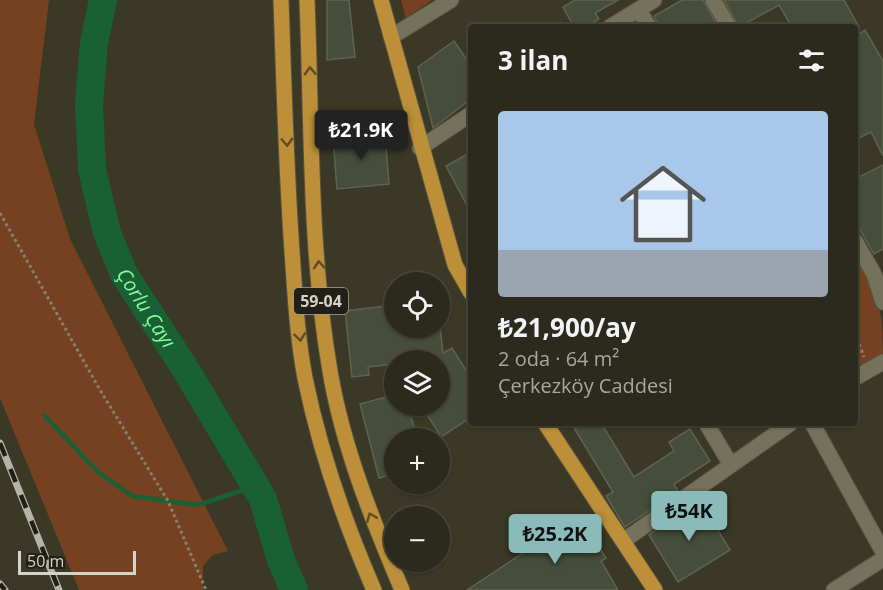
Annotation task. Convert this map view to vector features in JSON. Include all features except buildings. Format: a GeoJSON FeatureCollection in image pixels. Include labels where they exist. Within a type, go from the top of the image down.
{"type":"FeatureCollection","features":[{"type":"Feature","properties":{"kind":"main road","name":"59-04"},"geometry":{"type":"LineString","coordinates":[[281,0],[289,206],[296,310],[305,376],[320,442],[341,513],[374,590]]}},
{"type":"Feature","properties":{"kind":"main road","name":"59-04"},"geometry":{"type":"LineString","coordinates":[[307,0],[315,205],[322,308],[330,372],[366,504],[402,590]]}},
{"type":"Feature","properties":{"kind":"main road"},"geometry":{"type":"LineString","coordinates":[[381,0],[420,148],[455,265],[468,288]]}},
{"type":"Feature","properties":{"kind":"main road"},"geometry":{"type":"LineString","coordinates":[[547,426],[655,590]]}},
{"type":"Feature","properties":{"kind":"street"},"geometry":{"type":"LineString","coordinates":[[391,37],[451,0]]}},
{"type":"Feature","properties":{"kind":"street"},"geometry":{"type":"LineString","coordinates":[[615,24],[654,0]]}},
{"type":"Feature","properties":{"kind":"street"},"geometry":{"type":"LineString","coordinates":[[713,0],[727,24]]}},
{"type":"Feature","properties":{"kind":"street"},"geometry":{"type":"LineString","coordinates":[[639,10],[647,24]]}},
{"type":"Feature","properties":{"kind":"street"},"geometry":{"type":"LineString","coordinates":[[420,148],[468,116]]}},
{"type":"Feature","properties":{"kind":"street"},"geometry":{"type":"LineString","coordinates":[[858,245],[879,273],[883,302]]}},
{"type":"Feature","properties":{"kind":"street"},"geometry":{"type":"LineString","coordinates":[[858,376],[883,362]]}},
{"type":"Feature","properties":{"kind":"street"},"geometry":{"type":"LineString","coordinates":[[708,426],[731,465]]}},
{"type":"Feature","properties":{"kind":"street"},"geometry":{"type":"LineString","coordinates":[[623,541],[787,426]]}},
{"type":"Feature","properties":{"kind":"street"},"geometry":{"type":"LineString","coordinates":[[815,426],[883,552]]}},
{"type":"Feature","properties":{"kind":"street"},"geometry":{"type":"LineString","coordinates":[[834,590],[883,559]]}},
{"type":"Feature","properties":{"kind":"path"},"geometry":{"type":"LineString","coordinates":[[0,213],[100,390],[168,501],[206,590]]}},
{"type":"Feature","properties":{"kind":"path"},"geometry":{"type":"LineString","coordinates":[[858,341],[869,370]]}},
{"type":"Feature","properties":{"kind":"shaded area"},"geometry":{"type":"Polygon","coordinates":[[[0,0],[49,0],[34,124],[70,239],[228,551],[213,555],[203,566],[203,590],[79,590],[0,398],[0,0]]]}},
{"type":"Feature","properties":{"kind":"shaded area"},"geometry":{"type":"Polygon","coordinates":[[[401,0],[432,0],[406,18],[401,0]]]}},
{"type":"Feature","properties":{"kind":"shaded area"},"geometry":{"type":"Polygon","coordinates":[[[858,256],[870,278],[878,302],[883,357],[858,372],[858,256]]]}},
{"type":"Feature","properties":{"kind":"waterway","name":"Çorlu Çayı"},"geometry":{"type":"LineString","coordinates":[[103,0],[94,43],[89,104],[92,169],[107,233],[124,274],[186,370],[263,499],[281,560],[294,590]]}},
{"type":"Feature","properties":{"kind":"waterway"},"geometry":{"type":"LineString","coordinates":[[45,416],[98,472],[132,496],[198,505],[255,486]]}},
{"type":"Feature","properties":{"kind":"railway"},"geometry":{"type":"LineString","coordinates":[[0,443],[59,590]]}},
{"type":"Feature","properties":{"kind":"railway"},"geometry":{"type":"LineString","coordinates":[[0,584],[5,590]]}}]}
